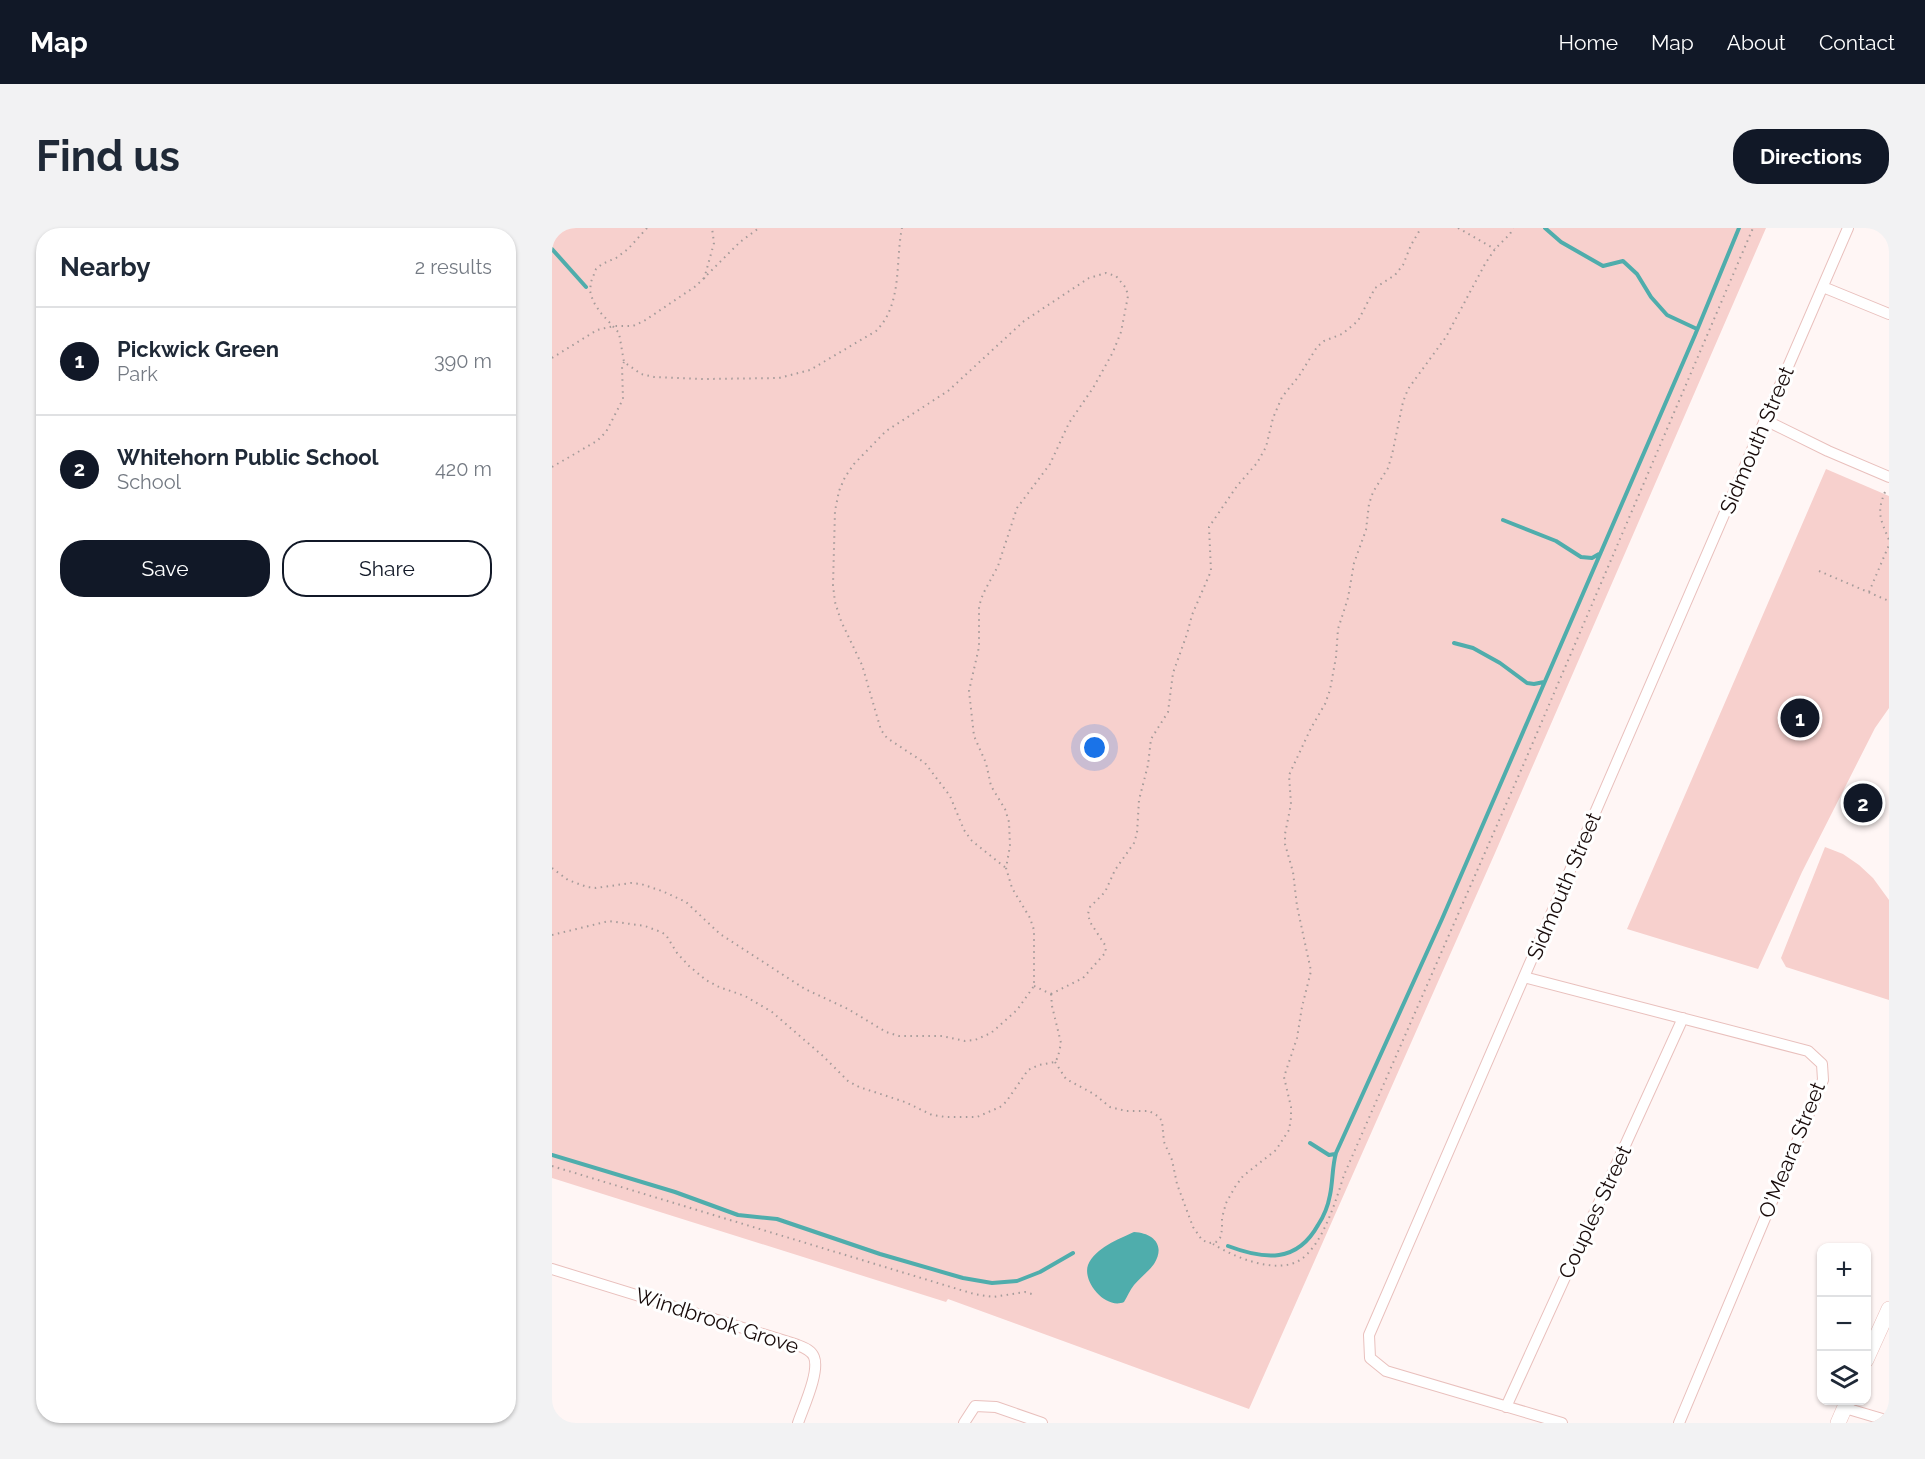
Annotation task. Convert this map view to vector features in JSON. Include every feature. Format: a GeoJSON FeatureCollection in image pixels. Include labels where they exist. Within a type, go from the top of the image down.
{"type":"FeatureCollection","features":[{"type":"Feature","properties":{"kind":"street","name":"Sidmouth Street"},"geometry":{"type":"LineString","coordinates":[[1562,1423],[1386,1371],[1370,1358],[1369,1335],[1848,228]]}},
{"type":"Feature","properties":{"kind":"street"},"geometry":{"type":"LineString","coordinates":[[1823,287],[1889,314]]}},
{"type":"Feature","properties":{"kind":"street"},"geometry":{"type":"LineString","coordinates":[[1765,420],[1828,451],[1889,477]]}},
{"type":"Feature","properties":{"kind":"street","name":"O'Meara Street"},"geometry":{"type":"LineString","coordinates":[[1524,977],[1808,1051],[1822,1065],[1823,1080],[1679,1423]]}},
{"type":"Feature","properties":{"kind":"street","name":"Couples Street"},"geometry":{"type":"LineString","coordinates":[[1506,1407],[1683,1018]]}},
{"type":"Feature","properties":{"kind":"street","name":"Windbrook Grove"},"geometry":{"type":"LineString","coordinates":[[552,1269],[809,1350],[815,1359],[814,1374],[798,1423]]}},
{"type":"Feature","properties":{"kind":"street"},"geometry":{"type":"LineString","coordinates":[[1870,1351],[1889,1309]]}},
{"type":"Feature","properties":{"kind":"street"},"geometry":{"type":"LineString","coordinates":[[1838,1423],[1847,1405]]}},
{"type":"Feature","properties":{"kind":"street"},"geometry":{"type":"LineString","coordinates":[[1849,1405],[1889,1421]]}},
{"type":"Feature","properties":{"kind":"street"},"geometry":{"type":"LineString","coordinates":[[964,1423],[975,1407],[996,1407],[1042,1423]]}},
{"type":"Feature","properties":{"kind":"path"},"geometry":{"type":"LineString","coordinates":[[552,467],[597,441],[606,432],[623,399],[622,366],[624,362],[619,333],[593,301],[590,291],[591,282],[596,269],[628,249],[647,228]]}},
{"type":"Feature","properties":{"kind":"path"},"geometry":{"type":"LineString","coordinates":[[704,279],[714,243],[712,228]]}},
{"type":"Feature","properties":{"kind":"path"},"geometry":{"type":"LineString","coordinates":[[552,358],[597,330],[614,326],[633,326],[645,321],[704,279],[740,242],[759,228]]}},
{"type":"Feature","properties":{"kind":"path"},"geometry":{"type":"LineString","coordinates":[[624,362],[641,374],[664,377],[779,378],[810,370],[876,331],[883,324],[894,297],[902,228]]}},
{"type":"Feature","properties":{"kind":"path"},"geometry":{"type":"LineString","coordinates":[[1051,994],[1083,978],[1106,952],[1105,945],[1090,922],[1088,914],[1090,907],[1105,892],[1115,870],[1134,843],[1137,833],[1139,800],[1148,765],[1151,739],[1168,712],[1173,673],[1192,615],[1211,570],[1209,527],[1237,486],[1257,463],[1266,447],[1282,397],[1299,376],[1317,347],[1324,341],[1342,334],[1359,321],[1376,288],[1395,275],[1403,266],[1421,228]]}},
{"type":"Feature","properties":{"kind":"path"},"geometry":{"type":"LineString","coordinates":[[1458,228],[1495,249]]}},
{"type":"Feature","properties":{"kind":"path"},"geometry":{"type":"LineString","coordinates":[[1213,1244],[1220,1238],[1226,1203],[1235,1187],[1243,1176],[1276,1150],[1289,1130],[1291,1107],[1284,1077],[1297,1038],[1311,971],[1297,906],[1293,872],[1285,844],[1291,804],[1289,775],[1330,690],[1338,629],[1348,598],[1354,563],[1366,530],[1369,504],[1373,492],[1388,468],[1402,402],[1408,389],[1446,337],[1495,249],[1514,228]]}},
{"type":"Feature","properties":{"kind":"path"},"geometry":{"type":"LineString","coordinates":[[1055,1062],[1066,1079],[1094,1094],[1110,1107],[1126,1111],[1149,1112],[1158,1116],[1162,1121],[1164,1142],[1172,1160],[1177,1184],[1193,1227],[1202,1240],[1251,1262],[1276,1265],[1300,1260],[1310,1249],[1330,1216],[1344,1175],[1522,768],[1753,228]]}},
{"type":"Feature","properties":{"kind":"path"},"geometry":{"type":"LineString","coordinates":[[552,868],[568,879],[587,887],[641,884],[686,902],[720,934],[805,989],[849,1009],[886,1032],[899,1036],[942,1035],[965,1041],[984,1037],[1017,1010],[1034,986],[1034,930],[1030,918],[1012,888],[1006,868],[1010,846],[1005,809],[991,786],[986,763],[972,727],[969,691],[979,647],[979,606],[998,566],[1017,508],[1050,464],[1069,423],[1093,388],[1121,332],[1128,296],[1126,288],[1116,276],[1106,273],[1089,278],[1024,321],[948,391],[886,431],[854,464],[845,477],[839,491],[835,511],[833,585],[835,602],[841,621],[862,665],[881,730],[887,738],[925,762],[950,796],[964,830],[972,841],[1006,868]]}},
{"type":"Feature","properties":{"kind":"path"},"geometry":{"type":"LineString","coordinates":[[1885,492],[1879,515],[1889,540]]}},
{"type":"Feature","properties":{"kind":"path"},"geometry":{"type":"LineString","coordinates":[[1869,592],[1889,545]]}},
{"type":"Feature","properties":{"kind":"path"},"geometry":{"type":"LineString","coordinates":[[1819,571],[1889,601]]}},
{"type":"Feature","properties":{"kind":"path"},"geometry":{"type":"LineString","coordinates":[[552,935],[609,921],[645,926],[661,932],[666,935],[677,953],[689,966],[706,980],[745,996],[772,1012],[823,1056],[848,1082],[904,1102],[932,1115],[965,1118],[991,1112],[1006,1102],[1028,1070],[1055,1062],[1061,1043],[1051,994]]}},
{"type":"Feature","properties":{"kind":"path"},"geometry":{"type":"LineString","coordinates":[[1034,986],[1051,994]]}},
{"type":"Feature","properties":{"kind":"path"},"geometry":{"type":"LineString","coordinates":[[552,1166],[974,1294],[993,1297],[1025,1292],[1035,1295]]}},
{"type":"Feature","properties":{"kind":"shaded area"},"geometry":{"type":"Polygon","coordinates":[[[552,228],[1766,228],[1495,853],[1249,1409],[948,1299],[946,1302],[552,1178],[552,228]]]}},
{"type":"Feature","properties":{"kind":"shaded area"},"geometry":{"type":"Polygon","coordinates":[[[1826,469],[1889,496],[1889,708],[1875,728],[1802,872],[1758,969],[1627,929],[1826,469]]]}},
{"type":"Feature","properties":{"kind":"shaded area"},"geometry":{"type":"Polygon","coordinates":[[[1825,847],[1843,854],[1859,865],[1873,878],[1889,900],[1889,1000],[1786,967],[1781,958],[1825,847]]]}},
{"type":"Feature","properties":{"kind":"water"},"geometry":{"type":"Polygon","coordinates":[[[1134,1232],[1147,1235],[1156,1241],[1159,1251],[1157,1257],[1152,1267],[1134,1285],[1124,1302],[1110,1302],[1097,1293],[1092,1286],[1087,1272],[1088,1265],[1102,1249],[1134,1232]]]}},
{"type":"Feature","properties":{"kind":"waterway"},"geometry":{"type":"LineString","coordinates":[[1545,228],[1561,242],[1603,266],[1623,261],[1637,274],[1651,297],[1667,315],[1697,329]]}},
{"type":"Feature","properties":{"kind":"waterway"},"geometry":{"type":"LineString","coordinates":[[1228,1246],[1267,1256],[1290,1252],[1310,1237],[1326,1211],[1336,1153],[1442,919],[1695,335],[1739,228]]}},
{"type":"Feature","properties":{"kind":"waterway"},"geometry":{"type":"LineString","coordinates":[[552,249],[586,287]]}},
{"type":"Feature","properties":{"kind":"waterway"},"geometry":{"type":"LineString","coordinates":[[1503,520],[1556,541],[1581,557],[1592,558],[1599,554]]}},
{"type":"Feature","properties":{"kind":"waterway"},"geometry":{"type":"LineString","coordinates":[[1454,643],[1473,648],[1500,663],[1527,683],[1544,682]]}},
{"type":"Feature","properties":{"kind":"waterway"},"geometry":{"type":"LineString","coordinates":[[1310,1143],[1329,1155],[1335,1154]]}},
{"type":"Feature","properties":{"kind":"waterway"},"geometry":{"type":"LineString","coordinates":[[552,1155],[675,1192],[738,1215],[777,1219],[880,1254],[963,1278],[992,1283],[1017,1281],[1040,1272],[1073,1253]]}},
{"type":"Feature","properties":{"kind":"place","name":"Pickwick Green"},"geometry":{"type":"Point","coordinates":[1800,718]}},
{"type":"Feature","properties":{"kind":"place","name":"Whitehorn Public School"},"geometry":{"type":"Point","coordinates":[1863,803]}}]}
